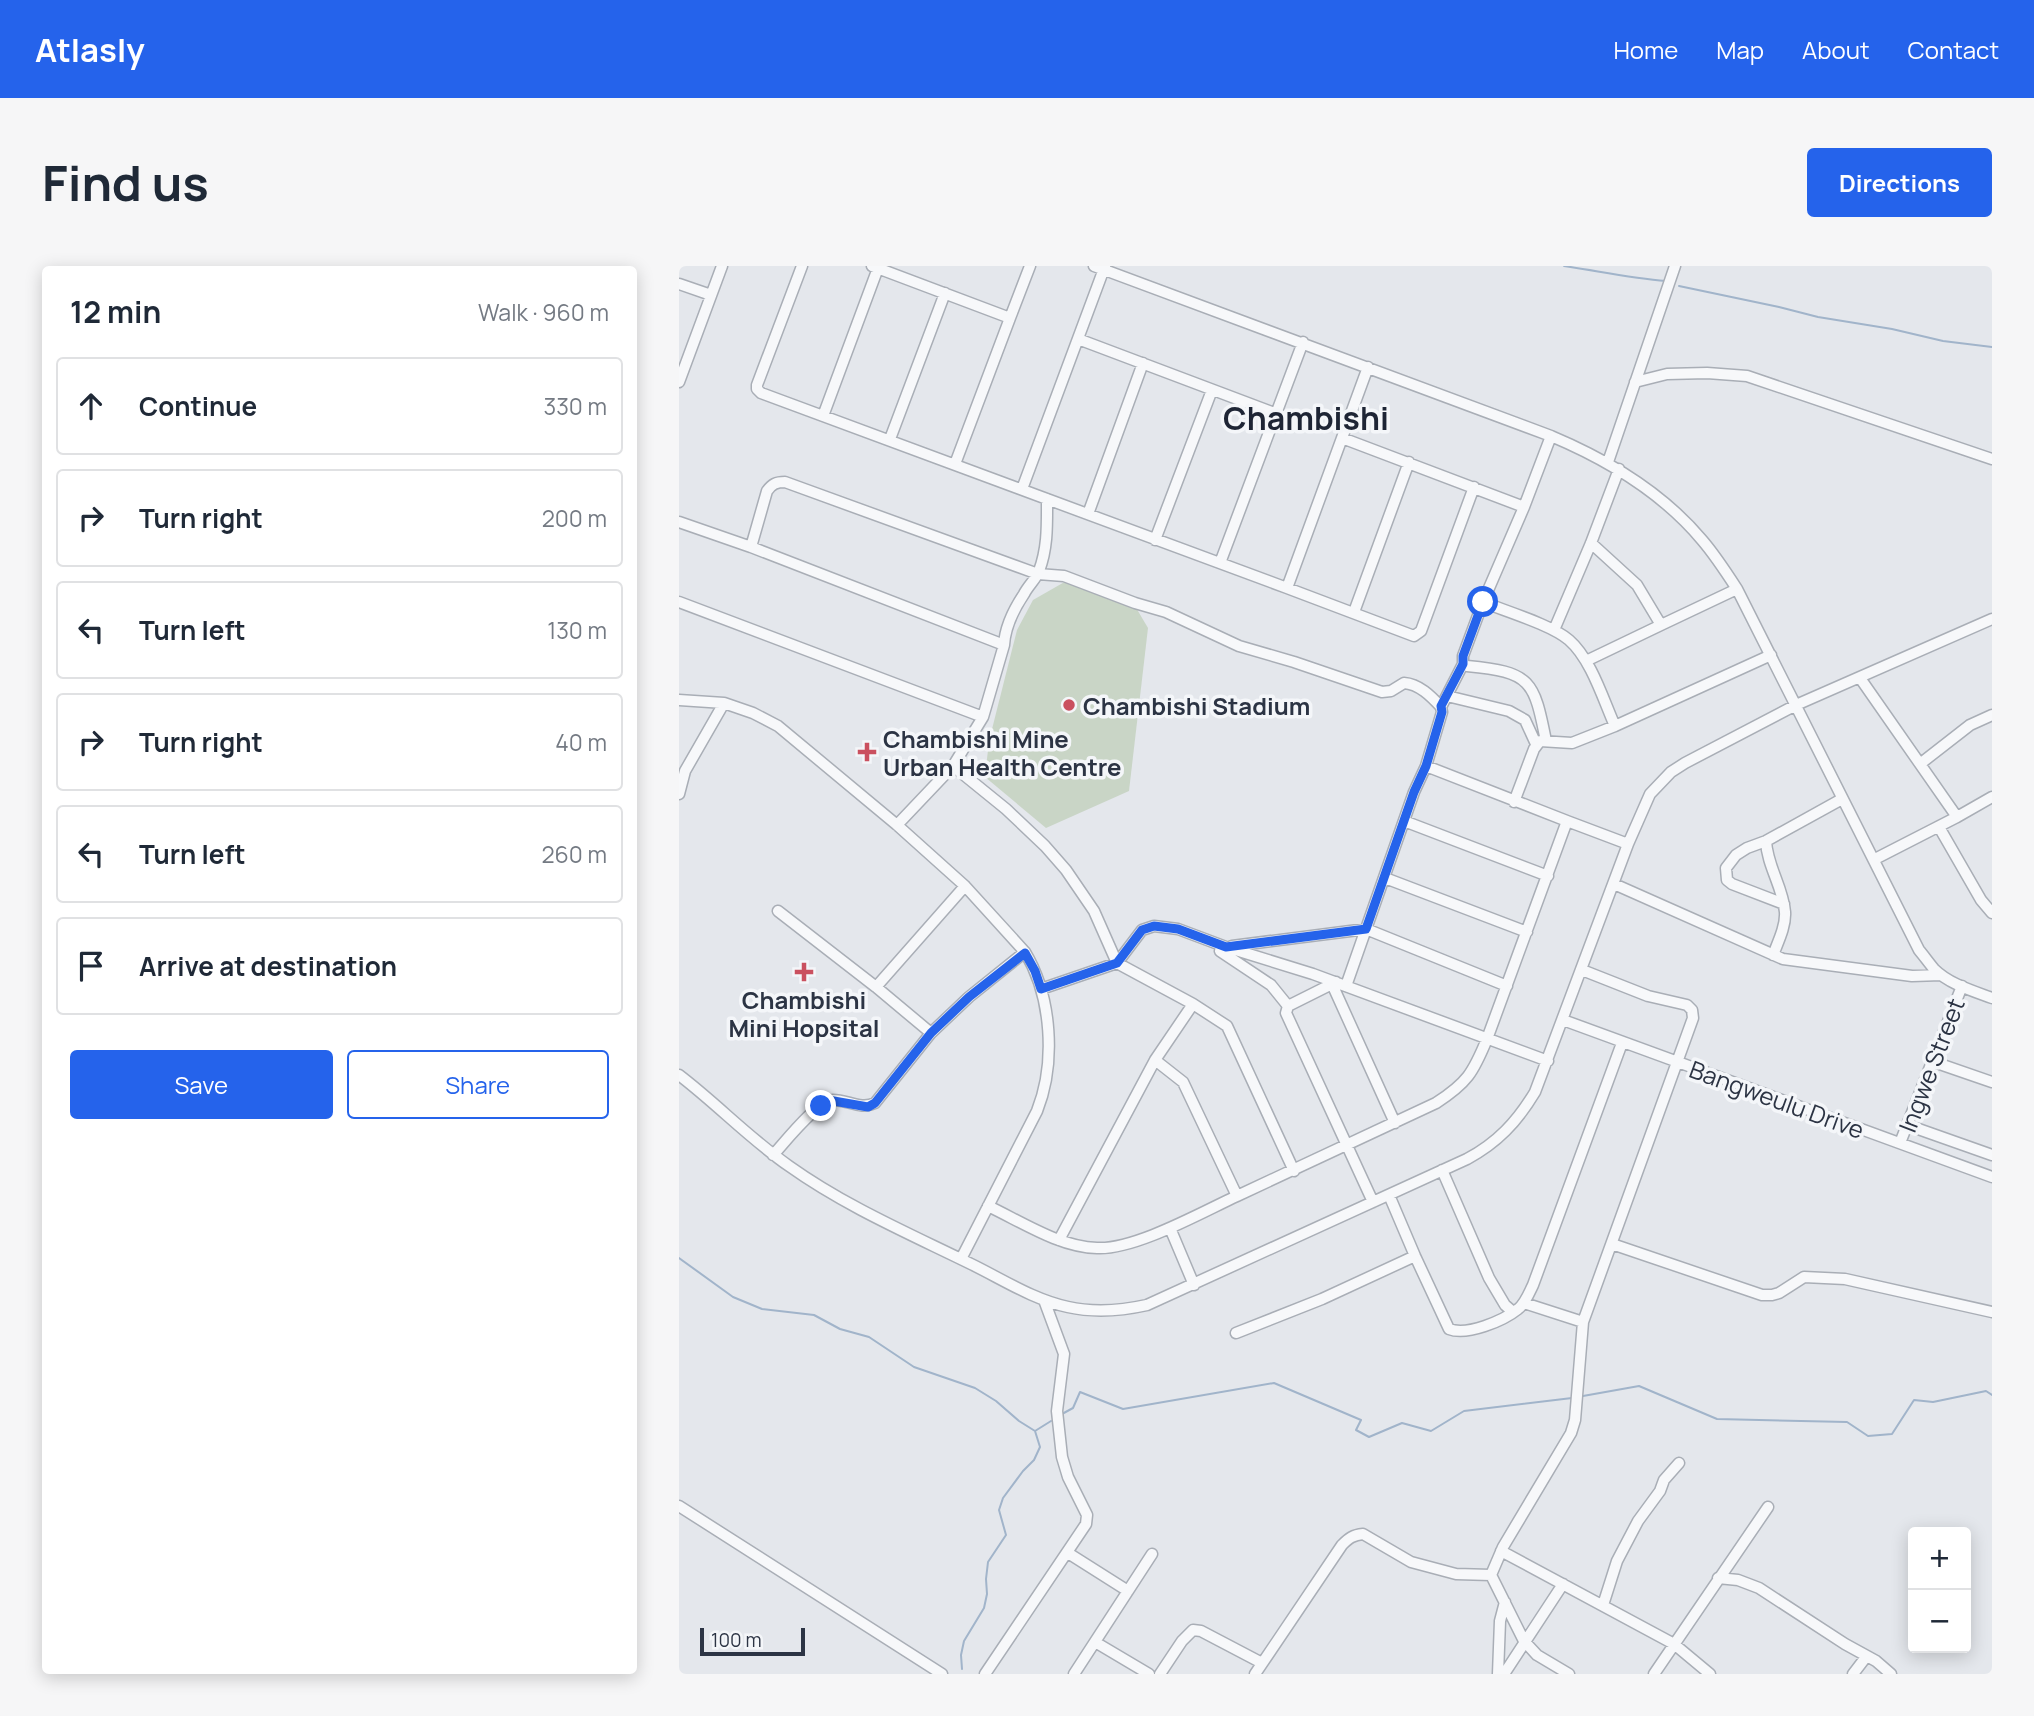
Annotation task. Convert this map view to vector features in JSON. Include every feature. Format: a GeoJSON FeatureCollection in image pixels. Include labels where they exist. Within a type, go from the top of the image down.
{"type":"FeatureCollection","features":[{"type":"Feature","properties":{"kind":"street"},"geometry":{"type":"LineString","coordinates":[[679,382],[722,266]]}},
{"type":"Feature","properties":{"kind":"street"},"geometry":{"type":"LineString","coordinates":[[802,266],[757,385],[761,393],[1414,636],[1419,635],[1474,487]]}},
{"type":"Feature","properties":{"kind":"street"},"geometry":{"type":"LineString","coordinates":[[955,464],[1030,266]]}},
{"type":"Feature","properties":{"kind":"street"},"geometry":{"type":"LineString","coordinates":[[1608,462],[1675,266]]}},
{"type":"Feature","properties":{"kind":"street"},"geometry":{"type":"LineString","coordinates":[[823,416],[875,267],[1010,318]]}},
{"type":"Feature","properties":{"kind":"street"},"geometry":{"type":"LineString","coordinates":[[1022,489],[1078,340],[1101,267],[1551,436],[1608,462],[1645,486],[1691,527],[1737,589],[1919,950],[1941,975],[1992,998]]}},
{"type":"Feature","properties":{"kind":"street"},"geometry":{"type":"LineString","coordinates":[[679,284],[711,295]]}},
{"type":"Feature","properties":{"kind":"street"},"geometry":{"type":"LineString","coordinates":[[890,439],[945,293]]}},
{"type":"Feature","properties":{"kind":"street"},"geometry":{"type":"LineString","coordinates":[[1078,340],[1277,414]]}},
{"type":"Feature","properties":{"kind":"street"},"geometry":{"type":"LineString","coordinates":[[1220,563],[1303,342]]}},
{"type":"Feature","properties":{"kind":"street"},"geometry":{"type":"LineString","coordinates":[[1088,514],[1143,363]]}},
{"type":"Feature","properties":{"kind":"street"},"geometry":{"type":"LineString","coordinates":[[1287,588],[1368,367]]}},
{"type":"Feature","properties":{"kind":"street"},"geometry":{"type":"LineString","coordinates":[[1635,382],[1667,374],[1747,376],[1992,459]]}},
{"type":"Feature","properties":{"kind":"street"},"geometry":{"type":"LineString","coordinates":[[1155,540],[1212,390]]}},
{"type":"Feature","properties":{"kind":"street"},"geometry":{"type":"LineString","coordinates":[[1288,1006],[1338,984],[1366,929],[1426,766],[1442,712],[1441,706],[1463,664],[1463,656],[1483,602],[1551,436]]}},
{"type":"Feature","properties":{"kind":"street"},"geometry":{"type":"LineString","coordinates":[[1342,438],[1524,507]]}},
{"type":"Feature","properties":{"kind":"street"},"geometry":{"type":"LineString","coordinates":[[1354,612],[1409,462]]}},
{"type":"Feature","properties":{"kind":"street"},"geometry":{"type":"LineString","coordinates":[[1554,630],[1619,469]]}},
{"type":"Feature","properties":{"kind":"street"},"geometry":{"type":"LineString","coordinates":[[751,547],[767,491],[771,485],[785,482],[1038,574],[1064,576],[1166,612],[1239,646],[1382,692],[1391,691],[1404,682],[1411,683],[1441,706]]}},
{"type":"Feature","properties":{"kind":"street"},"geometry":{"type":"LineString","coordinates":[[897,825],[953,765],[983,717],[1004,645],[1004,634],[1024,593],[1038,574],[1046,545],[1047,499]]}},
{"type":"Feature","properties":{"kind":"street"},"geometry":{"type":"LineString","coordinates":[[679,522],[751,547],[1004,645]]}},
{"type":"Feature","properties":{"kind":"street"},"geometry":{"type":"LineString","coordinates":[[1591,542],[1637,585],[1661,625]]}},
{"type":"Feature","properties":{"kind":"street"},"geometry":{"type":"LineString","coordinates":[[1585,661],[1737,589]]}},
{"type":"Feature","properties":{"kind":"street"},"geometry":{"type":"LineString","coordinates":[[679,602],[983,717]]}},
{"type":"Feature","properties":{"kind":"street"},"geometry":{"type":"LineString","coordinates":[[1483,602],[1554,630],[1570,641],[1585,661],[1615,726]]}},
{"type":"Feature","properties":{"kind":"street"},"geometry":{"type":"LineString","coordinates":[[679,1074],[773,1154],[830,1192],[1044,1300],[1081,1309],[1112,1311],[1147,1305],[1481,1152],[1506,1132],[1530,1100],[1548,1060],[1628,844],[1650,794],[1671,772],[1685,763],[1796,705],[1992,619]]}},
{"type":"Feature","properties":{"kind":"street"},"geometry":{"type":"LineString","coordinates":[[1541,743],[1572,743],[1771,654]]}},
{"type":"Feature","properties":{"kind":"street"},"geometry":{"type":"LineString","coordinates":[[1463,664],[1501,671],[1523,680],[1529,685],[1538,704],[1541,743],[1514,802]]}},
{"type":"Feature","properties":{"kind":"street"},"geometry":{"type":"LineString","coordinates":[[1860,678],[1957,817]]}},
{"type":"Feature","properties":{"kind":"street"},"geometry":{"type":"LineString","coordinates":[[1447,695],[1509,711],[1525,720],[1541,743]]}},
{"type":"Feature","properties":{"kind":"street"},"geometry":{"type":"LineString","coordinates":[[679,700],[724,703],[753,713],[778,726],[897,825],[965,887],[1025,953],[1035,971],[1041,989],[1048,1041],[1045,1087],[1037,1111],[961,1259]]}},
{"type":"Feature","properties":{"kind":"street"},"geometry":{"type":"LineString","coordinates":[[679,794],[685,771],[724,703]]}},
{"type":"Feature","properties":{"kind":"street"},"geometry":{"type":"LineString","coordinates":[[1920,764],[1970,725],[1992,715]]}},
{"type":"Feature","properties":{"kind":"street"},"geometry":{"type":"LineString","coordinates":[[953,765],[1006,809],[1066,870],[1094,911],[1117,963],[1193,1004],[1227,1026],[1294,1171]]}},
{"type":"Feature","properties":{"kind":"street"},"geometry":{"type":"LineString","coordinates":[[1426,766],[1628,844]]}},
{"type":"Feature","properties":{"kind":"street"},"geometry":{"type":"LineString","coordinates":[[1875,859],[1992,797]]}},
{"type":"Feature","properties":{"kind":"street"},"geometry":{"type":"LineString","coordinates":[[1784,904],[1732,884],[1727,880],[1725,869],[1736,855],[1842,799]]}},
{"type":"Feature","properties":{"kind":"street"},"geometry":{"type":"LineString","coordinates":[[1404,821],[1548,876]]}},
{"type":"Feature","properties":{"kind":"street"},"geometry":{"type":"LineString","coordinates":[[988,1206],[1059,1240],[1088,1248],[1131,1242],[1170,1228],[1436,1103],[1459,1087],[1474,1070],[1567,821]]}},
{"type":"Feature","properties":{"kind":"street"},"geometry":{"type":"LineString","coordinates":[[1939,827],[1984,906],[1992,912]]}},
{"type":"Feature","properties":{"kind":"street"},"geometry":{"type":"LineString","coordinates":[[1766,841],[1767,856],[1784,904],[1784,920],[1773,955]]}},
{"type":"Feature","properties":{"kind":"street"},"geometry":{"type":"LineString","coordinates":[[1385,878],[1527,932]]}},
{"type":"Feature","properties":{"kind":"street"},"geometry":{"type":"LineString","coordinates":[[1614,884],[1773,955],[1804,963],[1912,976],[1941,975]]}},
{"type":"Feature","properties":{"kind":"street"},"geometry":{"type":"LineString","coordinates":[[876,987],[965,887]]}},
{"type":"Feature","properties":{"kind":"street"},"geometry":{"type":"LineString","coordinates":[[778,911],[931,1033]]}},
{"type":"Feature","properties":{"kind":"street"},"geometry":{"type":"LineString","coordinates":[[1041,989],[1117,963],[1142,930],[1154,926],[1178,929],[1223,949],[1338,984],[1548,1060]]}},
{"type":"Feature","properties":{"kind":"street"},"geometry":{"type":"LineString","coordinates":[[1223,949],[1366,929],[1507,986]]}},
{"type":"Feature","properties":{"kind":"street"},"geometry":{"type":"LineString","coordinates":[[1223,949],[1271,985],[1288,1006]]}},
{"type":"Feature","properties":{"kind":"street"},"geometry":{"type":"LineString","coordinates":[[773,1154],[828,1100],[868,1107],[875,1103],[931,1033],[969,997],[1025,953]]}},
{"type":"Feature","properties":{"kind":"street"},"geometry":{"type":"LineString","coordinates":[[1569,1674],[1537,1655],[1524,1640],[1491,1575],[1501,1550],[1571,1433],[1575,1420],[1583,1322],[1693,1018],[1692,1010],[1687,1005],[1648,996],[1582,970]]}},
{"type":"Feature","properties":{"kind":"street"},"geometry":{"type":"LineString","coordinates":[[1338,984],[1395,1123]]}},
{"type":"Feature","properties":{"kind":"street","name":"Ingwe Street"},"geometry":{"type":"LineString","coordinates":[[1900,1143],[1962,986]]}},
{"type":"Feature","properties":{"kind":"street"},"geometry":{"type":"LineString","coordinates":[[1059,1240],[1155,1059],[1193,1004]]}},
{"type":"Feature","properties":{"kind":"street"},"geometry":{"type":"LineString","coordinates":[[1288,1006],[1286,1013],[1373,1202]]}},
{"type":"Feature","properties":{"kind":"street","name":"Bangweulu Drive"},"geometry":{"type":"LineString","coordinates":[[1563,1020],[1992,1177]]}},
{"type":"Feature","properties":{"kind":"street"},"geometry":{"type":"LineString","coordinates":[[1389,1195],[1449,1329],[1458,1332],[1486,1325],[1513,1312],[1524,1303],[1533,1285],[1622,1043]]}},
{"type":"Feature","properties":{"kind":"street"},"geometry":{"type":"LineString","coordinates":[[1155,1059],[1183,1082],[1237,1196]]}},
{"type":"Feature","properties":{"kind":"street"},"geometry":{"type":"LineString","coordinates":[[1931,1060],[1992,1082]]}},
{"type":"Feature","properties":{"kind":"street"},"geometry":{"type":"LineString","coordinates":[[1907,1125],[1992,1155]]}},
{"type":"Feature","properties":{"kind":"street"},"geometry":{"type":"LineString","coordinates":[[1442,1170],[1489,1278],[1505,1305],[1513,1312]]}},
{"type":"Feature","properties":{"kind":"street"},"geometry":{"type":"LineString","coordinates":[[1170,1228],[1193,1285]]}},
{"type":"Feature","properties":{"kind":"street"},"geometry":{"type":"LineString","coordinates":[[1612,1244],[1762,1295],[1779,1293],[1804,1277],[1845,1279],[1992,1312]]}},
{"type":"Feature","properties":{"kind":"street"},"geometry":{"type":"LineString","coordinates":[[1236,1333],[1322,1299],[1415,1256]]}},
{"type":"Feature","properties":{"kind":"street"},"geometry":{"type":"LineString","coordinates":[[985,1674],[1086,1524],[1087,1515],[1067,1477],[1062,1457],[1057,1410],[1064,1354],[1044,1300]]}},
{"type":"Feature","properties":{"kind":"street"},"geometry":{"type":"LineString","coordinates":[[1524,1303],[1583,1322]]}},
{"type":"Feature","properties":{"kind":"street"},"geometry":{"type":"LineString","coordinates":[[1603,1605],[1617,1561],[1638,1521],[1660,1491],[1664,1480],[1679,1463]]}},
{"type":"Feature","properties":{"kind":"street"},"geometry":{"type":"LineString","coordinates":[[679,1506],[942,1674]]}},
{"type":"Feature","properties":{"kind":"street"},"geometry":{"type":"LineString","coordinates":[[1654,1674],[1768,1507]]}},
{"type":"Feature","properties":{"kind":"street"},"geometry":{"type":"LineString","coordinates":[[1255,1674],[1342,1545],[1355,1535],[1363,1534],[1411,1562],[1456,1574],[1491,1575]]}},
{"type":"Feature","properties":{"kind":"street"},"geometry":{"type":"LineString","coordinates":[[1501,1550],[1674,1644],[1710,1674]]}},
{"type":"Feature","properties":{"kind":"street"},"geometry":{"type":"LineString","coordinates":[[1068,1553],[1128,1591]]}},
{"type":"Feature","properties":{"kind":"street"},"geometry":{"type":"LineString","coordinates":[[1074,1674],[1152,1554]]}},
{"type":"Feature","properties":{"kind":"street"},"geometry":{"type":"LineString","coordinates":[[1718,1578],[1748,1583],[1876,1661],[1891,1674]]}},
{"type":"Feature","properties":{"kind":"street"},"geometry":{"type":"LineString","coordinates":[[1504,1674],[1563,1584]]}},
{"type":"Feature","properties":{"kind":"street"},"geometry":{"type":"LineString","coordinates":[[1497,1674],[1500,1621],[1505,1602]]}},
{"type":"Feature","properties":{"kind":"street"},"geometry":{"type":"LineString","coordinates":[[1160,1674],[1182,1641],[1193,1630],[1201,1631],[1262,1663]]}},
{"type":"Feature","properties":{"kind":"street"},"geometry":{"type":"LineString","coordinates":[[1095,1642],[1149,1674]]}},
{"type":"Feature","properties":{"kind":"street"},"geometry":{"type":"LineString","coordinates":[[1853,1674],[1866,1657]]}},
{"type":"Feature","properties":{"kind":"green space","name":"Chambishi Stadium"},"geometry":{"type":"Polygon","coordinates":[[[1068,580],[1135,606],[1148,628],[1129,791],[1046,828],[985,777],[989,741],[1017,630],[1033,600],[1068,580]]]}},
{"type":"Feature","properties":{"kind":"waterway"},"geometry":{"type":"LineString","coordinates":[[1564,266],[1666,281]]}},
{"type":"Feature","properties":{"kind":"waterway"},"geometry":{"type":"LineString","coordinates":[[1679,286],[1818,317],[1892,329],[1943,341],[1992,347]]}},
{"type":"Feature","properties":{"kind":"waterway"},"geometry":{"type":"LineString","coordinates":[[679,1258],[733,1297],[762,1309],[814,1315],[840,1329],[869,1337],[914,1367],[975,1388],[1035,1431],[1051,1421]]}},
{"type":"Feature","properties":{"kind":"waterway"},"geometry":{"type":"LineString","coordinates":[[1062,1414],[1073,1408],[1080,1392],[1123,1409],[1274,1383],[1361,1420],[1356,1430],[1369,1437],[1402,1423],[1431,1431],[1464,1411],[1572,1398]]}},
{"type":"Feature","properties":{"kind":"waterway"},"geometry":{"type":"LineString","coordinates":[[1583,1396],[1639,1386],[1717,1419],[1847,1422],[1868,1436],[1892,1434],[1914,1400],[1933,1402],[1986,1391],[1992,1395]]}},
{"type":"Feature","properties":{"kind":"waterway"},"geometry":{"type":"LineString","coordinates":[[962,1669],[964,1641],[984,1608],[988,1562],[1006,1535],[999,1510],[1003,1498],[1034,1460],[1040,1447],[1035,1431]]}},
{"type":"Feature","properties":{"kind":"place","name":"Chambishi Stadium"},"geometry":{"type":"Point","coordinates":[1069,705]}},
{"type":"Feature","properties":{"kind":"place","name":"Chambishi Mine Urban Health Centre"},"geometry":{"type":"Point","coordinates":[867,752]}},
{"type":"Feature","properties":{"kind":"place","name":"Chambishi Mini Hopsital"},"geometry":{"type":"Point","coordinates":[804,972]}},
{"type":"Feature","properties":{"kind":"district","name":"Chambishi"},"geometry":{"type":"Point","coordinates":[1306,418]}},
{"type":"Feature","properties":{"kind":"route"},"geometry":{"type":"LineString","coordinates":[[821,1106],[828,1100],[868,1107],[875,1103],[931,1033],[969,997],[1025,953],[1041,989],[1117,963],[1142,930],[1154,926],[1178,929],[1226,947],[1366,929],[1414,792],[1426,766],[1442,712],[1441,706],[1463,664],[1463,656],[1483,602]]}}]}
